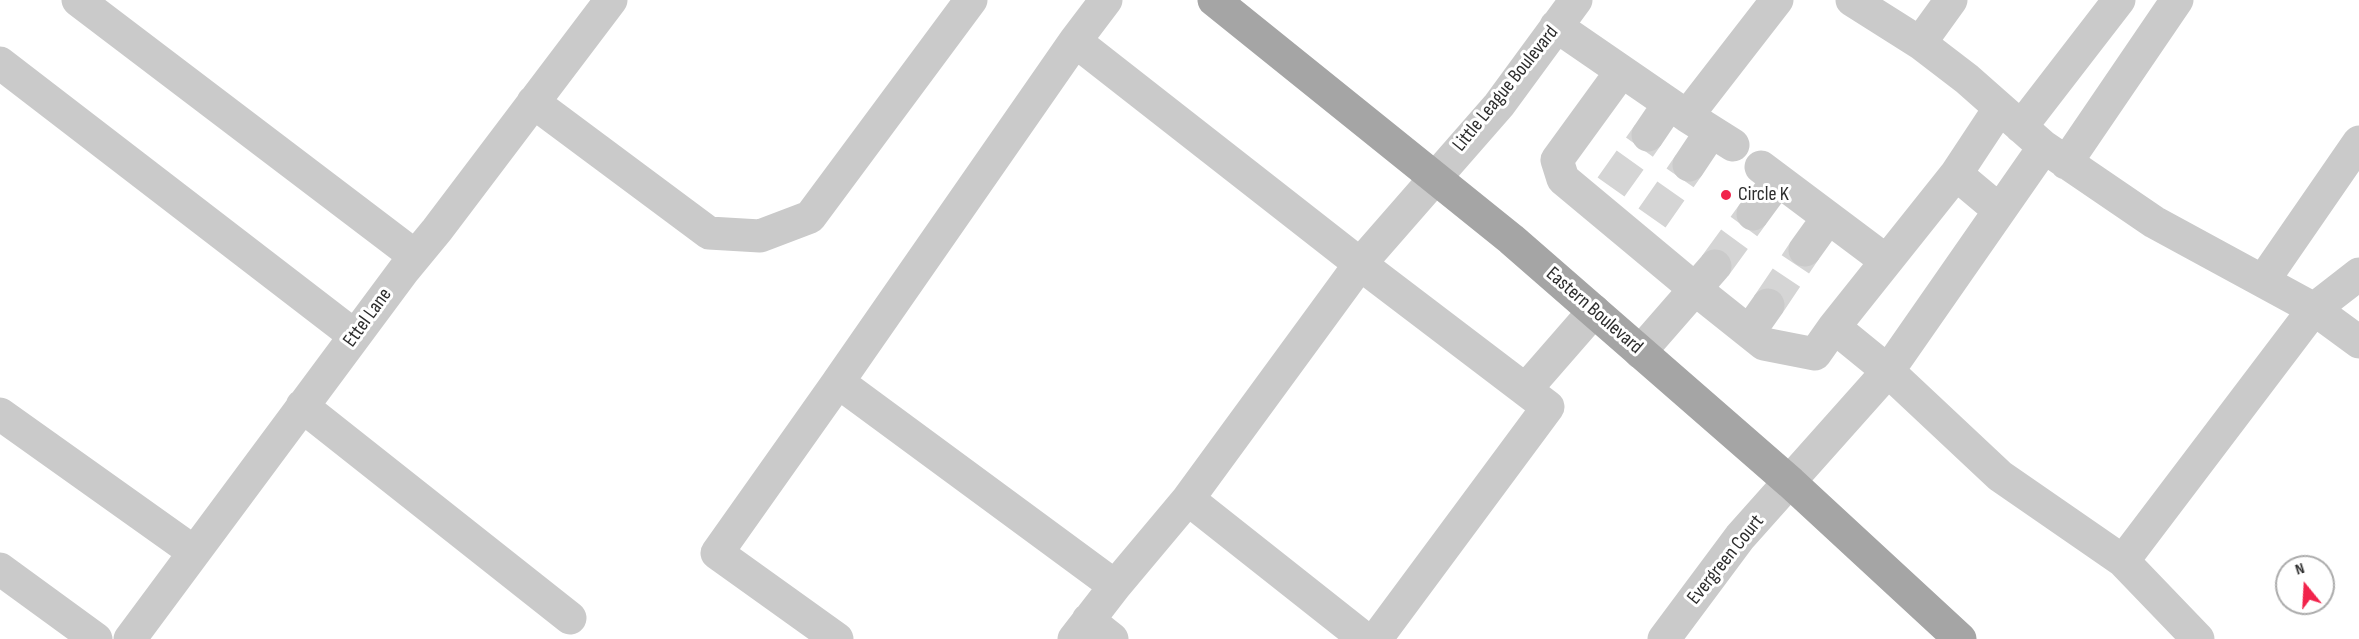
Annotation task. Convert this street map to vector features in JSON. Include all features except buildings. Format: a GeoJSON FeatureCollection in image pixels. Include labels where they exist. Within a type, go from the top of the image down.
{"type":"FeatureCollection","features":[{"type":"Feature","properties":{"kind":"main road","name":"Eastern Boulevard"},"geometry":{"type":"LineString","coordinates":[[1214,0],[1434,177],[1594,311],[1791,483],[1960,639]]}},
{"type":"Feature","properties":{"kind":"street"},"geometry":{"type":"LineString","coordinates":[[78,0],[415,256]]}},
{"type":"Feature","properties":{"kind":"street","name":"Ettel Lane"},"geometry":{"type":"LineString","coordinates":[[130,639],[302,406],[611,0]]}},
{"type":"Feature","properties":{"kind":"street"},"geometry":{"type":"LineString","coordinates":[[534,102],[709,233],[760,236],[810,217],[971,0]]}},
{"type":"Feature","properties":{"kind":"street"},"geometry":{"type":"LineString","coordinates":[[837,639],[717,553],[1106,0]]}},
{"type":"Feature","properties":{"kind":"street","name":"Little League Boulevard"},"geometry":{"type":"LineString","coordinates":[[1091,633],[1115,586],[1188,499],[1360,264],[1499,105],[1576,0]]}},
{"type":"Feature","properties":{"kind":"street"},"geometry":{"type":"LineString","coordinates":[[1689,165],[1700,124],[1777,0]]}},
{"type":"Feature","properties":{"kind":"street"},"geometry":{"type":"LineString","coordinates":[[1852,0],[1920,43],[1967,79],[2032,136],[2154,222],[2314,309],[2359,342]]}},
{"type":"Feature","properties":{"kind":"street"},"geometry":{"type":"LineString","coordinates":[[1920,43],[1951,0]]}},
{"type":"Feature","properties":{"kind":"street"},"geometry":{"type":"LineString","coordinates":[[2032,136],[2119,0]]}},
{"type":"Feature","properties":{"kind":"street"},"geometry":{"type":"LineString","coordinates":[[1621,72],[1557,160],[1563,179],[1604,197],[1705,277],[1749,332],[1764,344],[1815,354],[1885,260],[1956,174],[2032,136],[2177,0]]}},
{"type":"Feature","properties":{"kind":"street"},"geometry":{"type":"LineString","coordinates":[[1556,26],[1700,124]]}},
{"type":"Feature","properties":{"kind":"street"},"geometry":{"type":"LineString","coordinates":[[1075,41],[1360,264],[1548,407],[1376,639]]}},
{"type":"Feature","properties":{"kind":"street"},"geometry":{"type":"LineString","coordinates":[[0,63],[355,336]]}},
{"type":"Feature","properties":{"kind":"street"},"geometry":{"type":"LineString","coordinates":[[1648,135],[1700,124]]}},
{"type":"Feature","properties":{"kind":"street","name":"Evergreen Court"},"geometry":{"type":"LineString","coordinates":[[1664,639],[1740,537],[1791,483],[1888,371],[1999,210],[2032,136]]}},
{"type":"Feature","properties":{"kind":"street"},"geometry":{"type":"LineString","coordinates":[[2263,281],[2359,142]]}},
{"type":"Feature","properties":{"kind":"street"},"geometry":{"type":"LineString","coordinates":[[1753,214],[1769,173],[1885,260]]}},
{"type":"Feature","properties":{"kind":"street"},"geometry":{"type":"LineString","coordinates":[[1956,174],[1999,210]]}},
{"type":"Feature","properties":{"kind":"street"},"geometry":{"type":"LineString","coordinates":[[1805,250],[1828,218]]}},
{"type":"Feature","properties":{"kind":"street"},"geometry":{"type":"LineString","coordinates":[[2123,561],[2314,309],[2359,274]]}},
{"type":"Feature","properties":{"kind":"street"},"geometry":{"type":"LineString","coordinates":[[1640,352],[1705,277]]}},
{"type":"Feature","properties":{"kind":"street"},"geometry":{"type":"LineString","coordinates":[[1749,332],[1768,305]]}},
{"type":"Feature","properties":{"kind":"street"},"geometry":{"type":"LineString","coordinates":[[1526,389],[1594,311]]}},
{"type":"Feature","properties":{"kind":"street"},"geometry":{"type":"LineString","coordinates":[[1834,327],[1888,371],[2000,476],[2123,561],[2198,639]]}},
{"type":"Feature","properties":{"kind":"street"},"geometry":{"type":"LineString","coordinates":[[838,382],[1115,586]]}},
{"type":"Feature","properties":{"kind":"street"},"geometry":{"type":"LineString","coordinates":[[302,406],[570,618]]}},
{"type":"Feature","properties":{"kind":"street"},"geometry":{"type":"LineString","coordinates":[[0,414],[194,552]]}},
{"type":"Feature","properties":{"kind":"street"},"geometry":{"type":"LineString","coordinates":[[1188,499],[1365,639]]}},
{"type":"Feature","properties":{"kind":"street"},"geometry":{"type":"LineString","coordinates":[[0,569],[96,639]]}},
{"type":"Feature","properties":{"kind":"tunnel"},"geometry":{"type":"LineString","coordinates":[[1611,187],[1648,135]]}},
{"type":"Feature","properties":{"kind":"tunnel"},"geometry":{"type":"LineString","coordinates":[[1652,218],[1689,165]]}},
{"type":"Feature","properties":{"kind":"tunnel"},"geometry":{"type":"LineString","coordinates":[[1715,266],[1753,214]]}},
{"type":"Feature","properties":{"kind":"tunnel"},"geometry":{"type":"LineString","coordinates":[[1768,305],[1805,250]]}},
{"type":"Feature","properties":{"kind":"place","name":"Circle K"},"geometry":{"type":"Point","coordinates":[1726,195]}}]}
